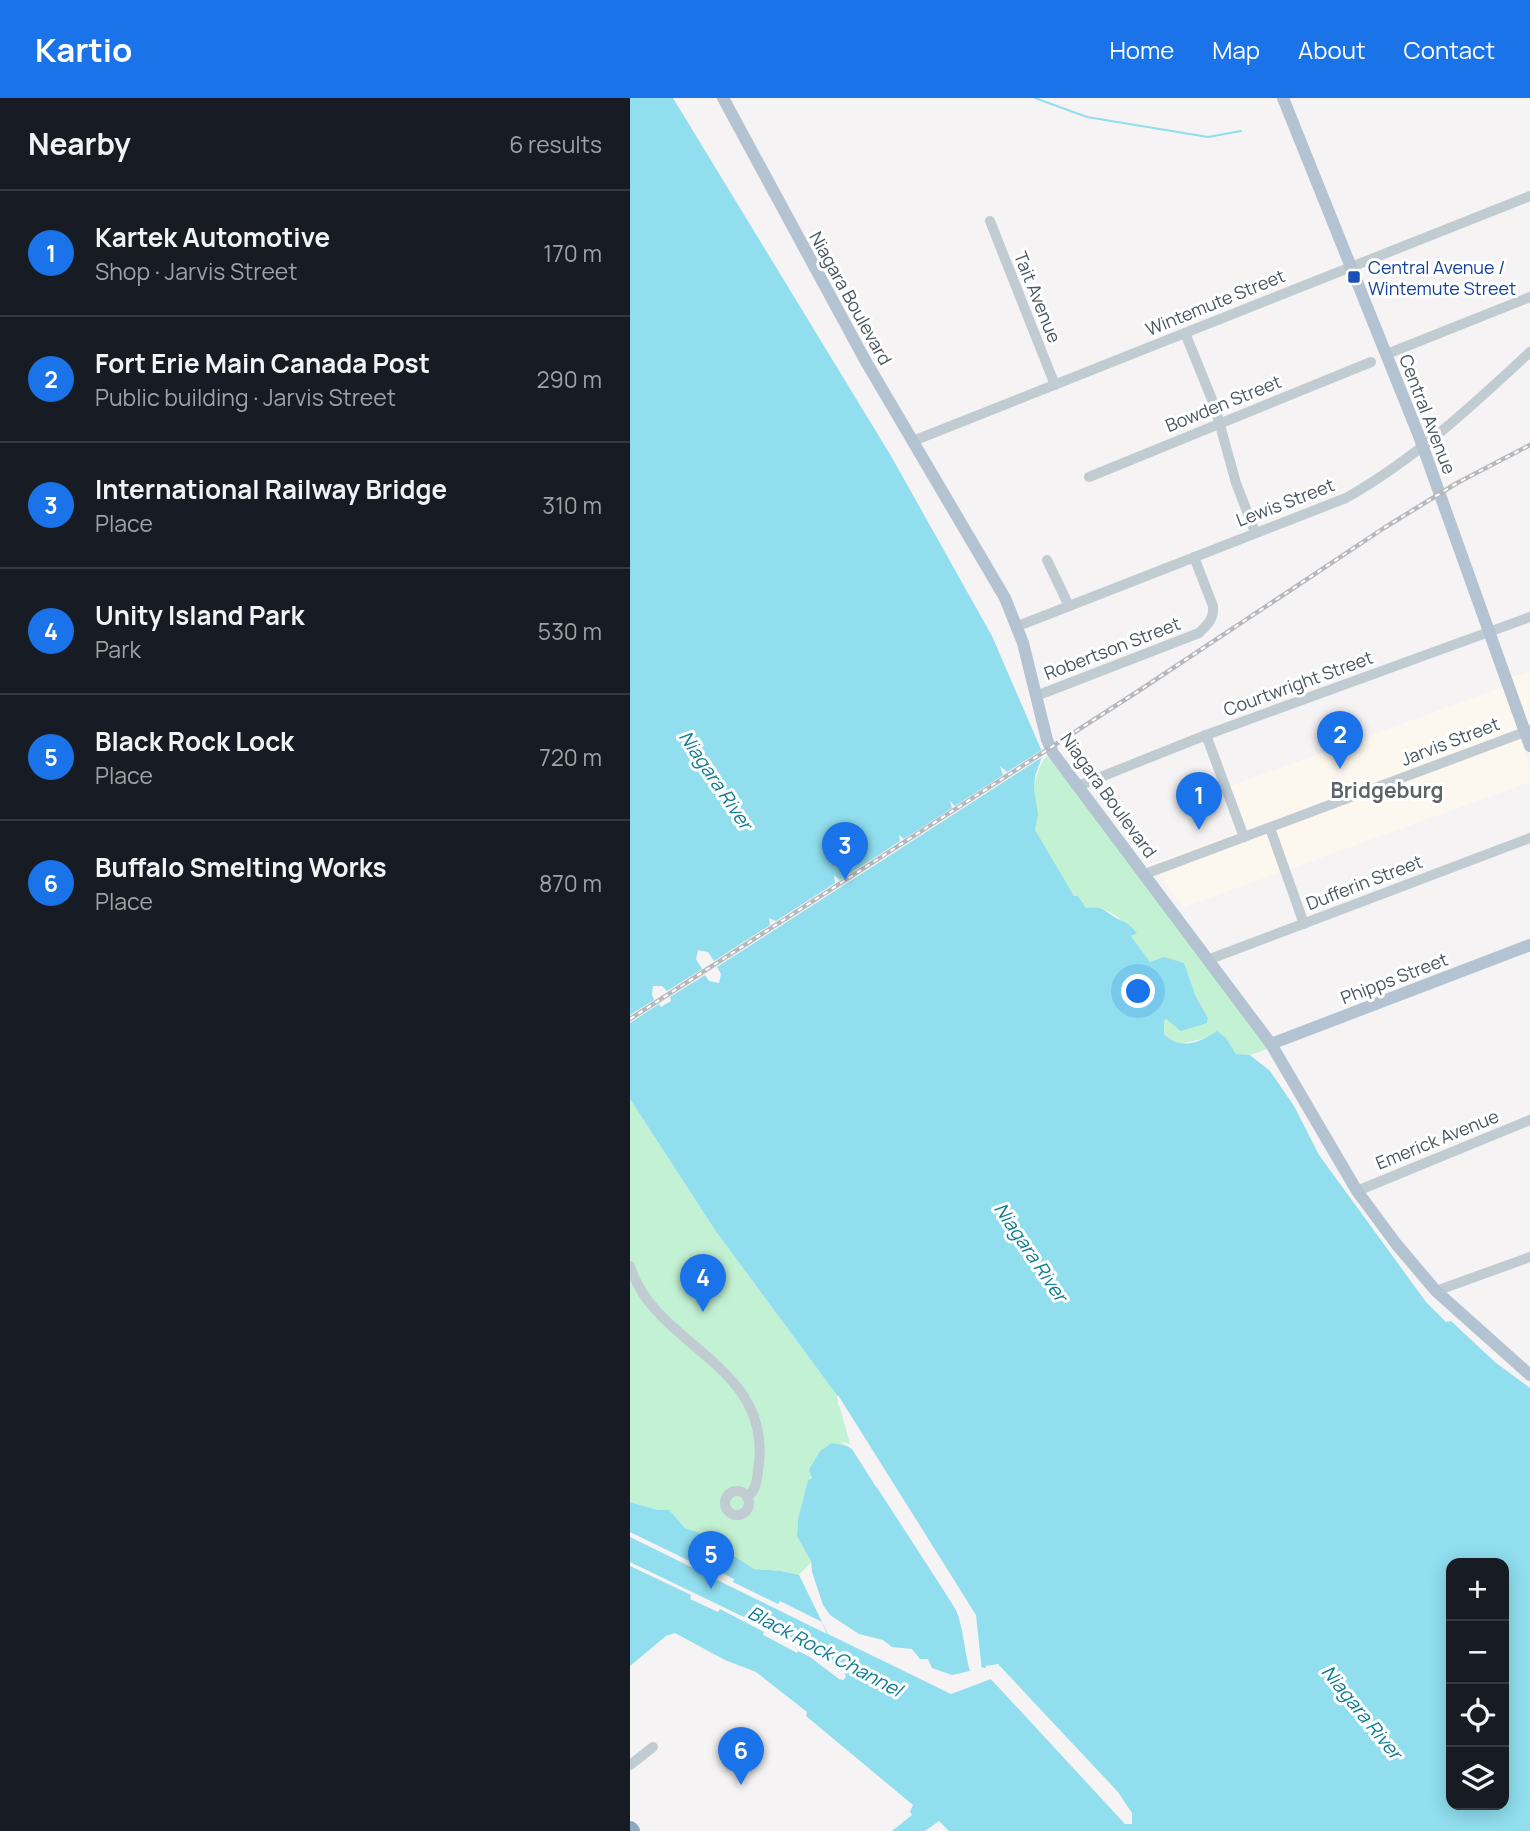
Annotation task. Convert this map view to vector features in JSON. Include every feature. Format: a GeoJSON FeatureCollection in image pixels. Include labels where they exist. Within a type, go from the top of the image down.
{"type":"FeatureCollection","features":[{"type":"Feature","properties":{"kind":"main road","name":"Niagara Boulevard"},"geometry":{"type":"LineString","coordinates":[[723,98],[846,325],[1005,598],[1018,626],[1047,740],[1078,786],[1271,1044],[1357,1191],[1397,1245],[1436,1291],[1530,1375]]}},
{"type":"Feature","properties":{"kind":"main road","name":"Central Avenue"},"geometry":{"type":"LineString","coordinates":[[1283,98],[1419,436],[1527,731],[1530,746]]}},
{"type":"Feature","properties":{"kind":"main road","name":"Phipps Street"},"geometry":{"type":"LineString","coordinates":[[1271,1044],[1530,944]]}},
{"type":"Feature","properties":{"kind":"street","name":"Wintemute Street"},"geometry":{"type":"LineString","coordinates":[[913,441],[1530,196]]}},
{"type":"Feature","properties":{"kind":"street","name":"Tait Avenue"},"geometry":{"type":"LineString","coordinates":[[990,221],[1055,385]]}},
{"type":"Feature","properties":{"kind":"street"},"geometry":{"type":"LineString","coordinates":[[1387,354],[1530,297]]}},
{"type":"Feature","properties":{"kind":"street"},"geometry":{"type":"LineString","coordinates":[[1185,333],[1220,422],[1236,483],[1255,532]]}},
{"type":"Feature","properties":{"kind":"street","name":"Lewis Street"},"geometry":{"type":"LineString","coordinates":[[1018,626],[1346,498],[1380,479],[1451,426],[1530,352]]}},
{"type":"Feature","properties":{"kind":"street","name":"Bowden Street"},"geometry":{"type":"LineString","coordinates":[[1089,477],[1371,362]]}},
{"type":"Feature","properties":{"kind":"street","name":"Robertson Street"},"geometry":{"type":"LineString","coordinates":[[1036,696],[1199,633],[1210,622],[1213,606],[1194,557]]}},
{"type":"Feature","properties":{"kind":"street"},"geometry":{"type":"LineString","coordinates":[[1047,560],[1069,606]]}},
{"type":"Feature","properties":{"kind":"street","name":"Courtwright Street"},"geometry":{"type":"LineString","coordinates":[[1078,786],[1206,735],[1530,617]]}},
{"type":"Feature","properties":{"kind":"street","name":"Jarvis Street"},"geometry":{"type":"LineString","coordinates":[[1145,874],[1527,731]]}},
{"type":"Feature","properties":{"kind":"street"},"geometry":{"type":"LineString","coordinates":[[1206,735],[1244,837]]}},
{"type":"Feature","properties":{"kind":"street"},"geometry":{"type":"LineString","coordinates":[[1270,828],[1304,923]]}},
{"type":"Feature","properties":{"kind":"street","name":"Dufferin Street"},"geometry":{"type":"LineString","coordinates":[[1210,959],[1530,838]]}},
{"type":"Feature","properties":{"kind":"street","name":"Emerick Avenue"},"geometry":{"type":"LineString","coordinates":[[1357,1191],[1530,1120]]}},
{"type":"Feature","properties":{"kind":"street"},"geometry":{"type":"LineString","coordinates":[[1436,1291],[1530,1257]]}},
{"type":"Feature","properties":{"kind":"street"},"geometry":{"type":"LineString","coordinates":[[630,1266],[643,1292],[662,1315],[727,1373],[746,1401],[755,1420],[760,1443],[756,1487],[747,1497]]}},
{"type":"Feature","properties":{"kind":"street"},"geometry":{"type":"LineString","coordinates":[[630,1765],[653,1747]]}},
{"type":"Feature","properties":{"kind":"shaded area"},"geometry":{"type":"Polygon","coordinates":[[[1530,671],[1530,738],[1508,679],[1530,671]]]}},
{"type":"Feature","properties":{"kind":"shaded area"},"geometry":{"type":"Polygon","coordinates":[[[1503,687],[1530,766],[1530,782],[1184,907],[1151,864],[1237,833],[1222,789],[1503,687]]]}},
{"type":"Feature","properties":{"kind":"green space"},"geometry":{"type":"Polygon","coordinates":[[[1047,756],[1270,1048],[1250,1055],[1236,1054],[1226,1038],[1179,1043],[1164,1034],[1164,1021],[1167,1019],[1174,1025],[1207,1023],[1208,1018],[1196,997],[1184,963],[1150,963],[1131,936],[1136,933],[1107,911],[1086,908],[1078,896],[1074,896],[1047,853],[1035,830],[1032,813],[1035,781],[1047,756]]]}},
{"type":"Feature","properties":{"kind":"green space"},"geometry":{"type":"Polygon","coordinates":[[[630,1099],[715,1230],[836,1394],[851,1447],[808,1480],[798,1519],[797,1536],[812,1561],[799,1575],[754,1569],[708,1536],[685,1528],[669,1510],[658,1510],[630,1502],[630,1099]]]}},
{"type":"Feature","properties":{"kind":"water"},"geometry":{"type":"Polygon","coordinates":[[[630,98],[673,98],[891,456],[992,636],[1043,754],[1035,776],[1038,814],[1035,830],[1074,896],[1078,896],[1086,908],[1101,908],[1130,926],[1137,933],[1131,936],[1150,962],[1164,957],[1184,963],[1196,997],[1208,1018],[1207,1023],[1181,1031],[1166,1019],[1164,1034],[1176,1042],[1190,1043],[1217,1031],[1226,1038],[1236,1054],[1250,1055],[1270,1071],[1294,1106],[1319,1155],[1426,1302],[1446,1322],[1451,1321],[1496,1363],[1530,1388],[1530,1831],[949,1831],[939,1821],[925,1831],[892,1831],[912,1815],[910,1812],[913,1805],[806,1716],[807,1712],[756,1672],[725,1660],[675,1633],[666,1636],[630,1666],[630,1502],[658,1510],[669,1510],[685,1528],[708,1536],[754,1569],[799,1575],[828,1634],[951,1694],[991,1679],[1125,1823],[1132,1824],[1132,1817],[995,1670],[980,1667],[973,1612],[836,1394],[715,1230],[630,1099],[630,98]]]}},
{"type":"Feature","properties":{"kind":"water"},"geometry":{"type":"Polygon","coordinates":[[[832,1443],[851,1447],[876,1487],[882,1490],[956,1610],[970,1671],[952,1675],[932,1668],[928,1659],[920,1659],[912,1649],[892,1647],[883,1640],[859,1634],[830,1615],[823,1605],[811,1561],[797,1536],[798,1519],[808,1480],[812,1478],[809,1470],[820,1451],[832,1443]]]}},
{"type":"Feature","properties":{"kind":"pier"},"geometry":{"type":"Polygon","coordinates":[[[1045,748],[1047,754],[717,967],[721,974],[719,983],[709,981],[705,975],[670,997],[671,1001],[661,1007],[659,1004],[630,1023],[630,1015],[654,1000],[653,986],[662,986],[667,991],[702,969],[696,959],[698,950],[708,952],[714,961],[770,925],[769,918],[776,921],[835,883],[834,875],[840,880],[900,841],[899,835],[904,839],[952,808],[950,801],[955,806],[1003,775],[1000,766],[1007,772],[1045,748]]]}},
{"type":"Feature","properties":{"kind":"pier"},"geometry":{"type":"Polygon","coordinates":[[[838,1395],[976,1615],[982,1671],[977,1668],[970,1614],[838,1404],[838,1395]]]}},
{"type":"Feature","properties":{"kind":"pier"},"geometry":{"type":"Polygon","coordinates":[[[839,1441],[854,1445],[879,1484],[885,1488],[959,1608],[965,1623],[973,1671],[971,1674],[961,1617],[852,1449],[839,1441]]]}},
{"type":"Feature","properties":{"kind":"pier"},"geometry":{"type":"Polygon","coordinates":[[[630,1532],[704,1568],[707,1565],[734,1579],[733,1582],[822,1622],[827,1634],[630,1537],[630,1532]]]}},
{"type":"Feature","properties":{"kind":"pier"},"geometry":{"type":"Polygon","coordinates":[[[630,1562],[818,1653],[844,1672],[846,1677],[839,1679],[810,1657],[763,1635],[764,1632],[720,1609],[718,1612],[690,1599],[691,1595],[630,1566],[630,1562]]]}},
{"type":"Feature","properties":{"kind":"pier"},"geometry":{"type":"Polygon","coordinates":[[[998,1664],[1118,1792],[1132,1813],[1132,1824],[1125,1824],[991,1679],[992,1675],[1129,1820],[992,1673],[994,1671],[986,1672],[986,1666],[998,1664]]]}},
{"type":"Feature","properties":{"kind":"waterway"},"geometry":{"type":"LineString","coordinates":[[1035,98],[1087,117],[1208,137],[1241,131]]}},
{"type":"Feature","properties":{"kind":"railway"},"geometry":{"type":"LineString","coordinates":[[630,1019],[1143,688],[1384,528],[1457,483],[1530,445]]}},
{"type":"Feature","properties":{"kind":"place","name":"Central Avenue / Wintemute Street"},"geometry":{"type":"Point","coordinates":[1354,277]}},
{"type":"Feature","properties":{"kind":"place","name":"Fort Erie Main Canada Post"},"geometry":{"type":"Point","coordinates":[1340,769]}},
{"type":"Feature","properties":{"kind":"place","name":"Kartek Automotive"},"geometry":{"type":"Point","coordinates":[1199,830]}},
{"type":"Feature","properties":{"kind":"place","name":"International Railway Bridge"},"geometry":{"type":"Point","coordinates":[845,880]}},
{"type":"Feature","properties":{"kind":"place","name":"Unity Island Park"},"geometry":{"type":"Point","coordinates":[703,1312]}},
{"type":"Feature","properties":{"kind":"place","name":"Black Rock Lock"},"geometry":{"type":"Point","coordinates":[711,1589]}},
{"type":"Feature","properties":{"kind":"place","name":"Buffalo Smelting Works"},"geometry":{"type":"Point","coordinates":[741,1785]}},
{"type":"Feature","properties":{"kind":"district","name":"Bridgeburg"},"geometry":{"type":"Point","coordinates":[1387,790]}},
{"type":"Feature","properties":{"kind":"water label","name":"Niagara River"},"geometry":{"type":"Point","coordinates":[716,780]}},
{"type":"Feature","properties":{"kind":"water label","name":"Niagara River"},"geometry":{"type":"Point","coordinates":[1031,1252]}},
{"type":"Feature","properties":{"kind":"water label","name":"Black Rock Channel"},"geometry":{"type":"Point","coordinates":[825,1651]}},
{"type":"Feature","properties":{"kind":"water label","name":"Niagara River"},"geometry":{"type":"Point","coordinates":[1362,1712]}}]}
